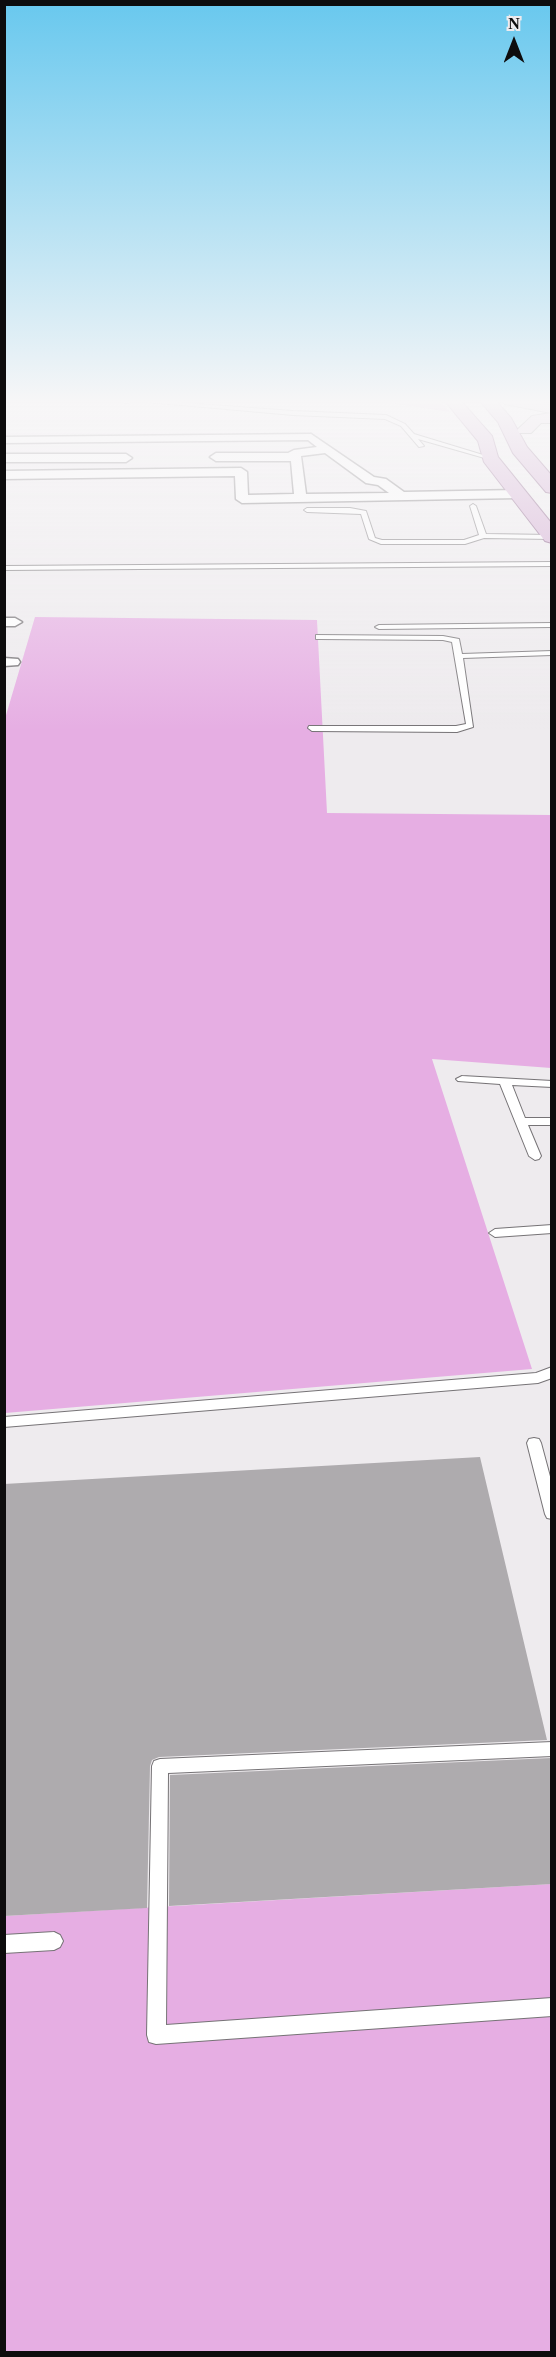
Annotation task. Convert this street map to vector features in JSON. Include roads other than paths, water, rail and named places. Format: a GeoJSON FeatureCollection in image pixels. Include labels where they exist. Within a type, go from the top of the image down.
{"type":"FeatureCollection","features":[{"type":"Feature","properties":{"kind":"main road"},"geometry":{"type":"LineString","coordinates":[[531,511],[552,537]]}},
{"type":"Feature","properties":{"kind":"lane"},"geometry":{"type":"LineString","coordinates":[[357,511],[364,512],[372,539],[381,542],[465,542],[483,536],[552,537]]}},
{"type":"Feature","properties":{"kind":"lane"},"geometry":{"type":"LineString","coordinates":[[475,511],[483,536]]}},
{"type":"Feature","properties":{"kind":"lane"},"geometry":{"type":"LineString","coordinates":[[4,568],[552,564]]}},
{"type":"Feature","properties":{"kind":"lane"},"geometry":{"type":"LineString","coordinates":[[379,627],[552,625]]}},
{"type":"Feature","properties":{"kind":"lane"},"geometry":{"type":"LineString","coordinates":[[312,728],[457,729],[470,725],[456,641],[448,638],[319,637]]}},
{"type":"Feature","properties":{"kind":"lane"},"geometry":{"type":"LineString","coordinates":[[459,656],[552,653]]}},
{"type":"Feature","properties":{"kind":"lane"},"geometry":{"type":"LineString","coordinates":[[462,1079],[552,1084]]}},
{"type":"Feature","properties":{"kind":"lane"},"geometry":{"type":"LineString","coordinates":[[505,1082],[535,1156]]}},
{"type":"Feature","properties":{"kind":"lane"},"geometry":{"type":"LineString","coordinates":[[521,1122],[552,1121]]}},
{"type":"Feature","properties":{"kind":"lane"},"geometry":{"type":"LineString","coordinates":[[495,1233],[552,1229]]}},
{"type":"Feature","properties":{"kind":"lane"},"geometry":{"type":"LineString","coordinates":[[4,1422],[538,1378],[552,1372]]}},
{"type":"Feature","properties":{"kind":"lane"},"geometry":{"type":"LineString","coordinates":[[534,1443],[552,1514]]}},
{"type":"Feature","properties":{"kind":"lane"},"geometry":{"type":"LineString","coordinates":[[552,1749],[160,1766],[156,2035],[552,2007]]}},
{"type":"Feature","properties":{"kind":"lane"},"geometry":{"type":"LineString","coordinates":[[4,1944],[54,1941]]}}]}
